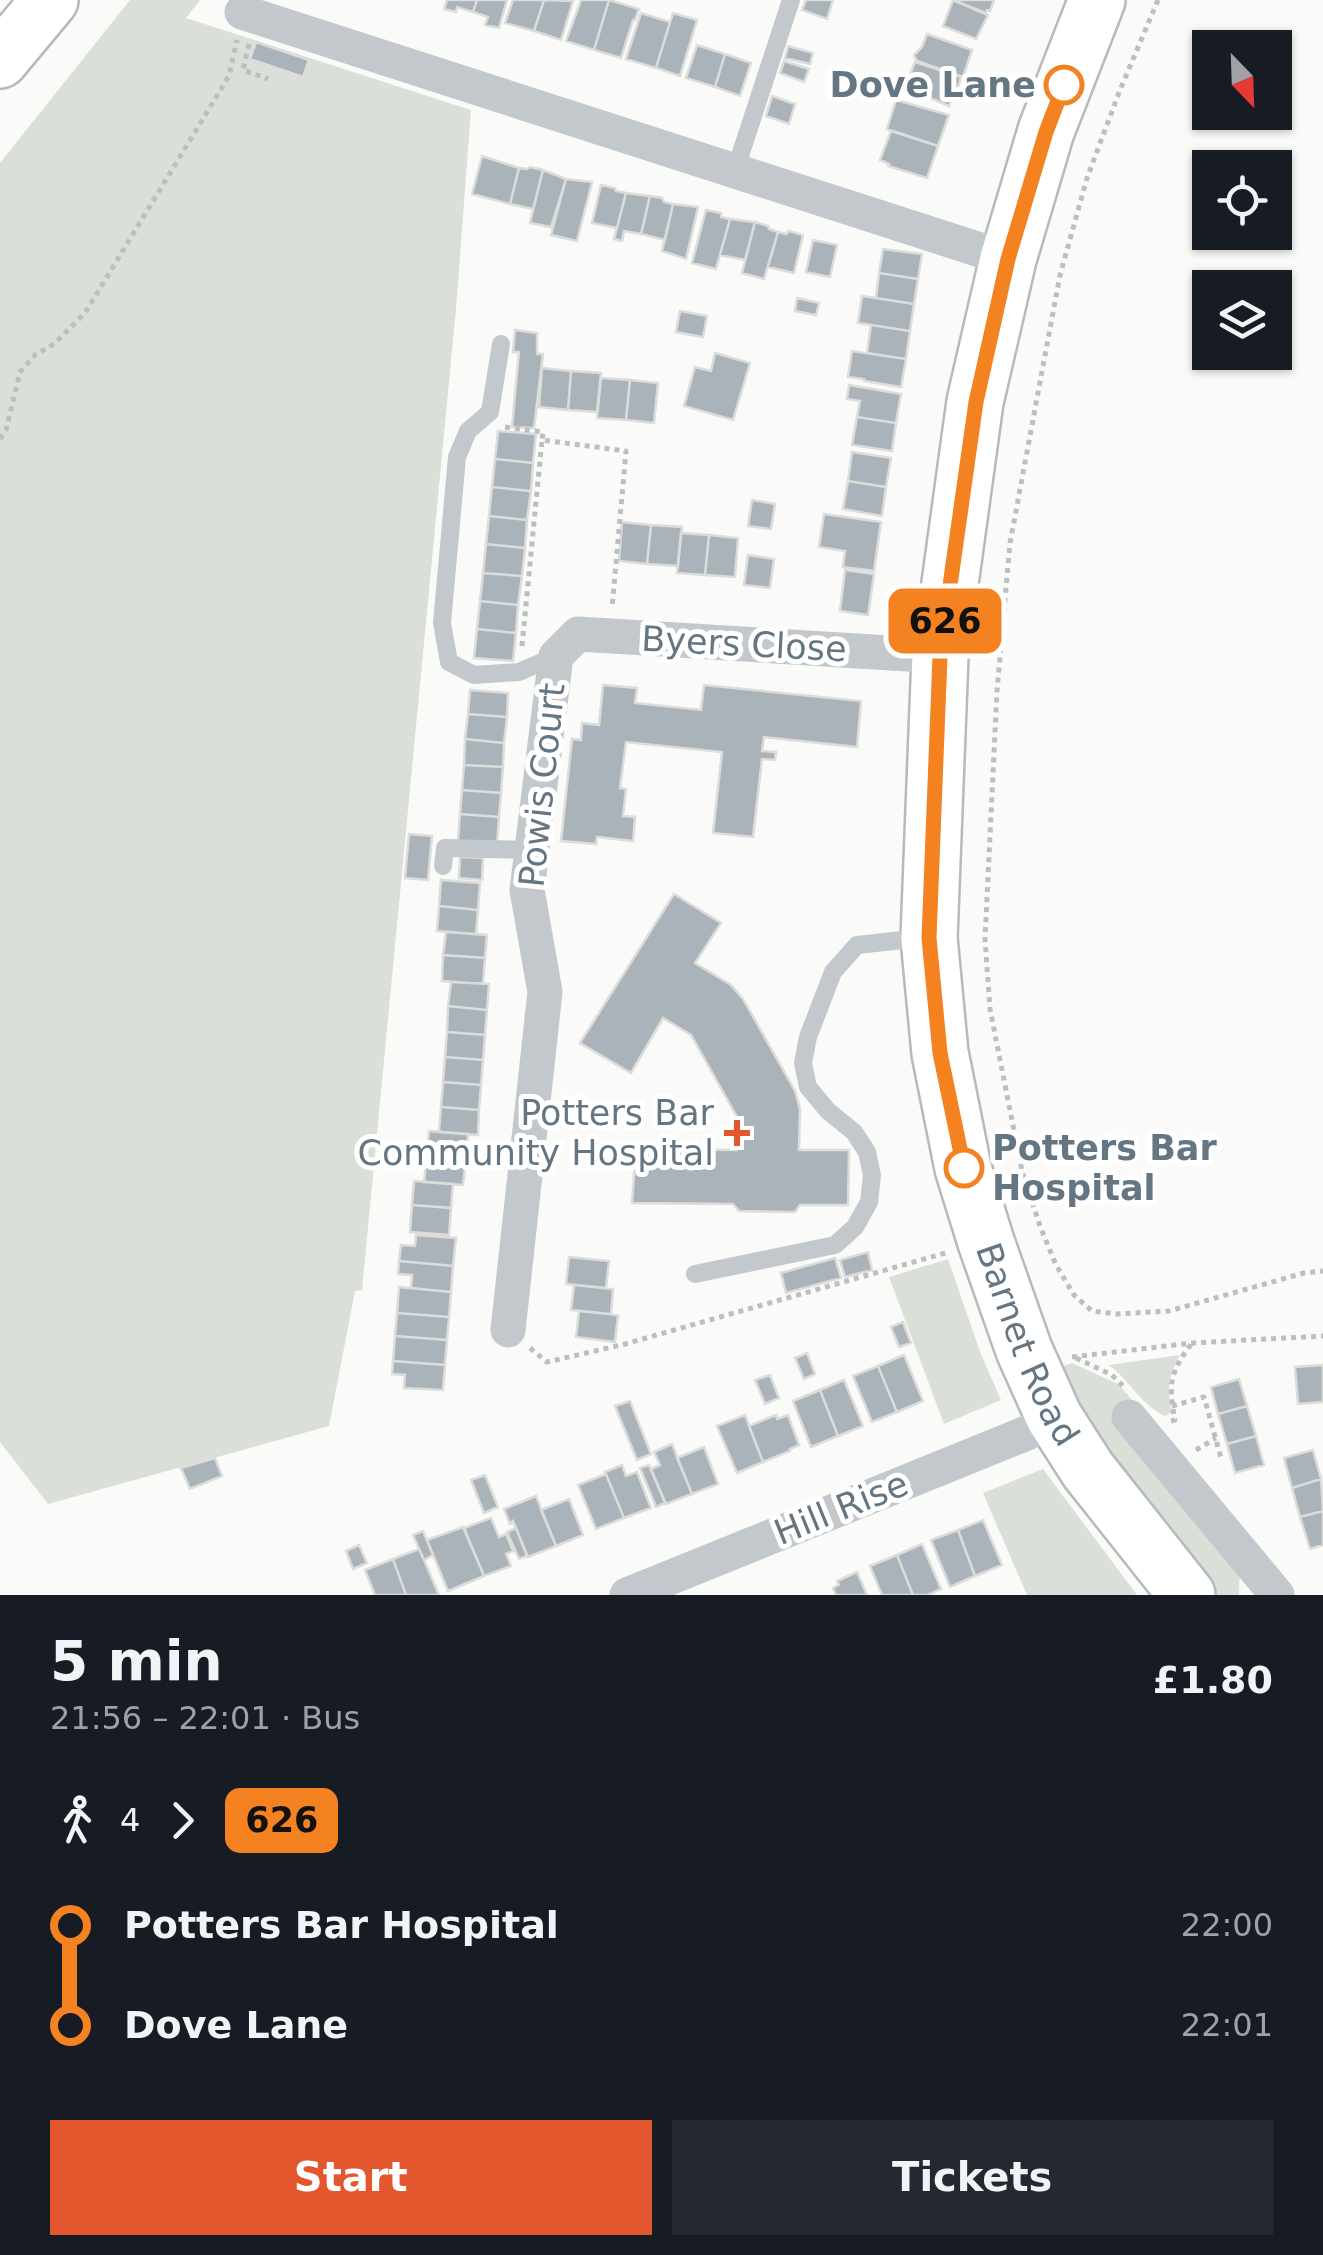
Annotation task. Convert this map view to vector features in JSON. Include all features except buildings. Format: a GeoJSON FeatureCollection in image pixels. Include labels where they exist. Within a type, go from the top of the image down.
{"type":"FeatureCollection","features":[{"type":"Feature","properties":{"kind":"main road"},"geometry":{"type":"LineString","coordinates":[[0,60],[50,0]]}},
{"type":"Feature","properties":{"kind":"main road","name":"Barnet Road"},"geometry":{"type":"LineString","coordinates":[[1097,0],[1046,132],[1008,259],[976,402],[940,656],[929,938],[940,1053],[964,1168],[1024,1350],[1054,1417],[1088,1470],[1187,1595]]}},
{"type":"Feature","properties":{"kind":"street"},"geometry":{"type":"LineString","coordinates":[[249,15],[1008,259]]}},
{"type":"Feature","properties":{"kind":"street","name":"Byers Close"},"geometry":{"type":"LineString","coordinates":[[556,656],[578,634],[940,656]]}},
{"type":"Feature","properties":{"kind":"street","name":"Powis Court"},"geometry":{"type":"LineString","coordinates":[[508,1330],[545,992],[527,890],[556,656]]}},
{"type":"Feature","properties":{"kind":"street","name":"Barnet Road"},"geometry":{"type":"LineString","coordinates":[[1139,1410],[1277,1595]]}},
{"type":"Feature","properties":{"kind":"street","name":"Hill Rise"},"geometry":{"type":"LineString","coordinates":[[626,1595],[1026,1433],[1054,1417]]}},
{"type":"Feature","properties":{"kind":"lane"},"geometry":{"type":"LineString","coordinates":[[736,171],[791,0]]}},
{"type":"Feature","properties":{"kind":"lane"},"geometry":{"type":"LineString","coordinates":[[501,344],[490,412],[468,431],[457,457],[442,623],[450,662],[474,676],[519,672],[556,656]]}},
{"type":"Feature","properties":{"kind":"lane"},"geometry":{"type":"LineString","coordinates":[[444,866],[445,848],[532,850]]}},
{"type":"Feature","properties":{"kind":"lane"},"geometry":{"type":"LineString","coordinates":[[695,1274],[835,1245],[855,1227],[869,1202],[872,1175],[867,1152],[854,1132],[828,1112],[808,1087],[802,1063],[808,1037],[833,972],[856,944],[929,938]]}},
{"type":"Feature","properties":{"kind":"path"},"geometry":{"type":"LineString","coordinates":[[1158,0],[1087,178],[1064,258],[1010,542],[996,691],[986,920],[990,1009],[1022,1171],[1040,1226],[1074,1296],[1092,1311],[1169,1311],[1323,1272]]}},
{"type":"Feature","properties":{"kind":"path"},"geometry":{"type":"LineString","coordinates":[[249,15],[251,38],[243,70],[268,80]]}},
{"type":"Feature","properties":{"kind":"path"},"geometry":{"type":"LineString","coordinates":[[0,439],[6,430],[20,372],[85,313],[229,76],[239,31],[249,15]]}},
{"type":"Feature","properties":{"kind":"path"},"geometry":{"type":"LineString","coordinates":[[490,412],[505,427],[543,432],[519,672]]}},
{"type":"Feature","properties":{"kind":"path"},"geometry":{"type":"LineString","coordinates":[[542,440],[626,451],[610,636]]}},
{"type":"Feature","properties":{"kind":"path"},"geometry":{"type":"LineString","coordinates":[[508,1330],[547,1362],[986,1242]]}},
{"type":"Feature","properties":{"kind":"path"},"geometry":{"type":"LineString","coordinates":[[1062,1358],[1192,1343],[1323,1336]]}},
{"type":"Feature","properties":{"kind":"path"},"geometry":{"type":"LineString","coordinates":[[1073,1356],[1112,1375],[1139,1410],[1175,1420],[1172,1373],[1192,1343]]}},
{"type":"Feature","properties":{"kind":"path"},"geometry":{"type":"LineString","coordinates":[[1172,1406],[1204,1397],[1221,1458]]}},
{"type":"Feature","properties":{"kind":"shaded area"},"geometry":{"type":"Polygon","coordinates":[[[130,0],[200,0],[186,18],[471,110],[456,309],[362,1290],[355,1291],[329,1426],[48,1504],[0,1442],[0,163],[130,0]]]}},
{"type":"Feature","properties":{"kind":"shaded area"},"geometry":{"type":"Polygon","coordinates":[[[948,1259],[1001,1400],[944,1424],[889,1277],[948,1259]]]}},
{"type":"Feature","properties":{"kind":"shaded area"},"geometry":{"type":"Polygon","coordinates":[[[1180,1355],[1170,1383],[1172,1412],[1165,1416],[1149,1406],[1109,1365],[1180,1355]]]}},
{"type":"Feature","properties":{"kind":"shaded area"},"geometry":{"type":"Polygon","coordinates":[[[1072,1363],[1118,1384],[1128,1395],[1240,1565],[1239,1595],[1216,1595],[1131,1485],[1058,1368],[1072,1363]]]}},
{"type":"Feature","properties":{"kind":"shaded area"},"geometry":{"type":"Polygon","coordinates":[[[1043,1469],[1137,1595],[1027,1595],[983,1493],[1043,1469]]]}},
{"type":"Feature","properties":{"kind":"bus line","name":"626"},"geometry":{"type":"LineString","coordinates":[[964,1168],[940,1053],[929,938],[940,656],[976,402],[1008,259],[1064,85]]}},
{"type":"Feature","properties":{"kind":"place","name":"Dove Lane"},"geometry":{"type":"Point","coordinates":[1064,85]}},
{"type":"Feature","properties":{"kind":"place","name":"Potters Bar Community Hospital"},"geometry":{"type":"Point","coordinates":[737,1133]}},
{"type":"Feature","properties":{"kind":"place","name":"Potters Bar Hospital"},"geometry":{"type":"Point","coordinates":[964,1168]}}]}
